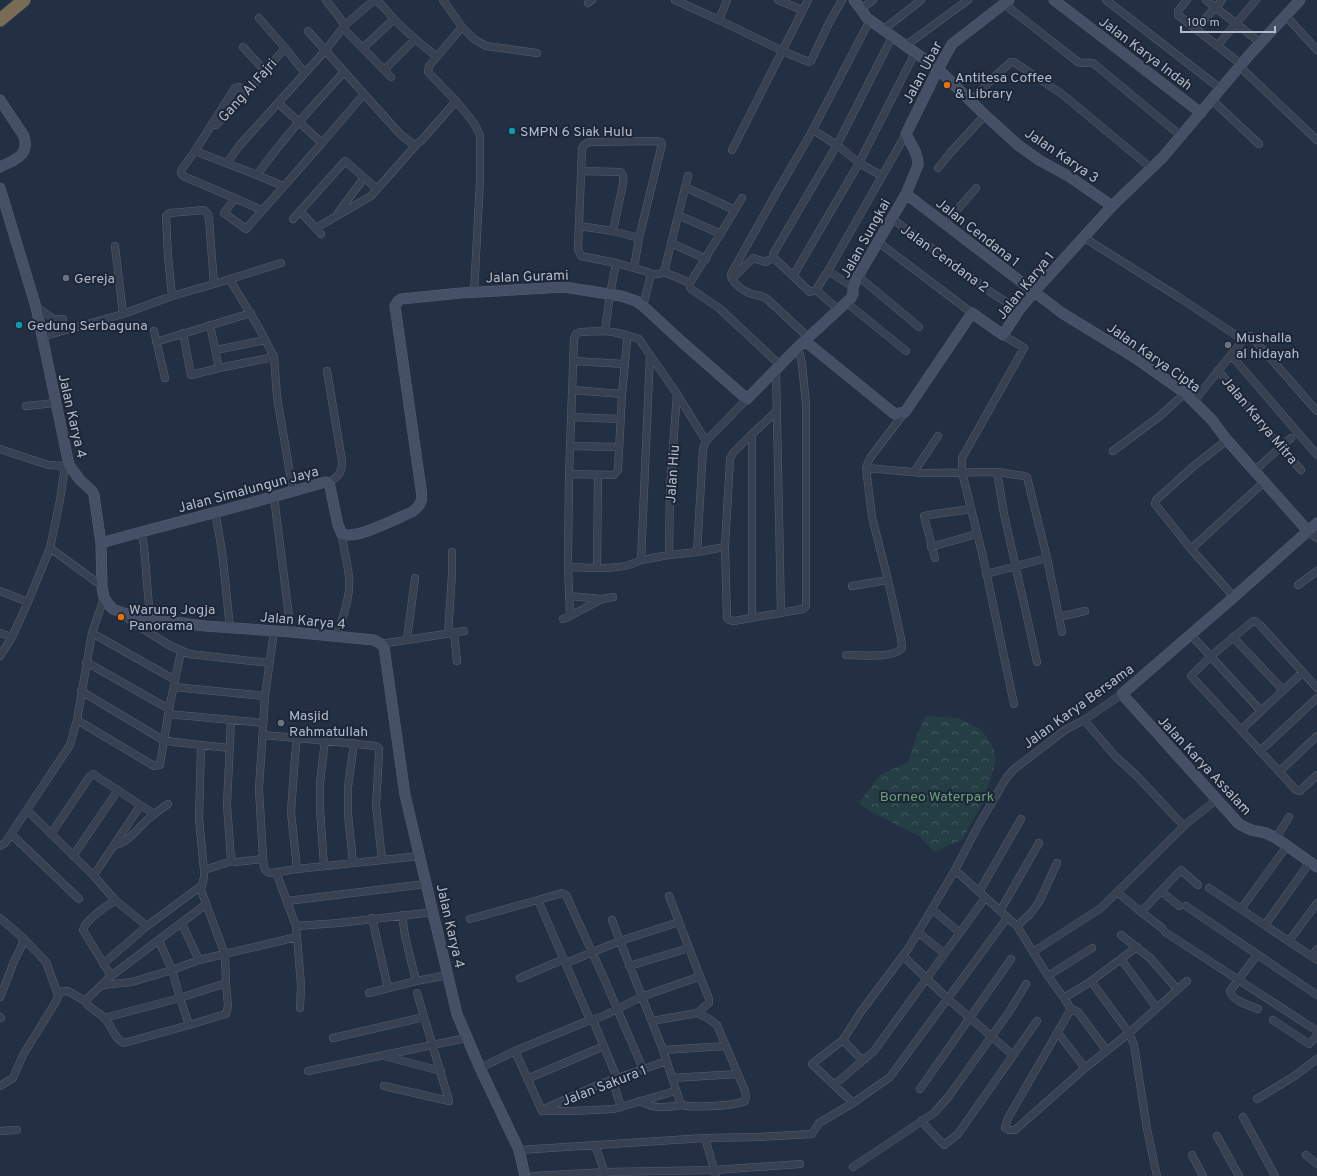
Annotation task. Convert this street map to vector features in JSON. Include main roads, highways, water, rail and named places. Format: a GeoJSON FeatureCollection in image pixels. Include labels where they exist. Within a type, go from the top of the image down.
{"type":"FeatureCollection","features":[{"type":"Feature","properties":{"kind":"highway"},"geometry":{"type":"LineString","coordinates":[[0,20],[24,0]]}},
{"type":"Feature","properties":{"kind":"place","name":"Antitesa Coffee & Library"},"geometry":{"type":"Point","coordinates":[947,85]}},
{"type":"Feature","properties":{"kind":"place","name":"SMPN 6 Siak Hulu"},"geometry":{"type":"Point","coordinates":[512,131]}},
{"type":"Feature","properties":{"kind":"place","name":"Gereja"},"geometry":{"type":"Point","coordinates":[66,278]}},
{"type":"Feature","properties":{"kind":"place","name":"Gedung Serbaguna"},"geometry":{"type":"Point","coordinates":[19,325]}},
{"type":"Feature","properties":{"kind":"place","name":"Mushalla al hidayah"},"geometry":{"type":"Point","coordinates":[1228,345]}},
{"type":"Feature","properties":{"kind":"place","name":"Warung Jogja Panorama"},"geometry":{"type":"Point","coordinates":[121,617]}},
{"type":"Feature","properties":{"kind":"place","name":"Masjid Rahmatullah"},"geometry":{"type":"Point","coordinates":[281,723]}},
{"type":"Feature","properties":{"kind":"park label","name":"Borneo Waterpark"},"geometry":{"type":"Point","coordinates":[937,796]}}]}
